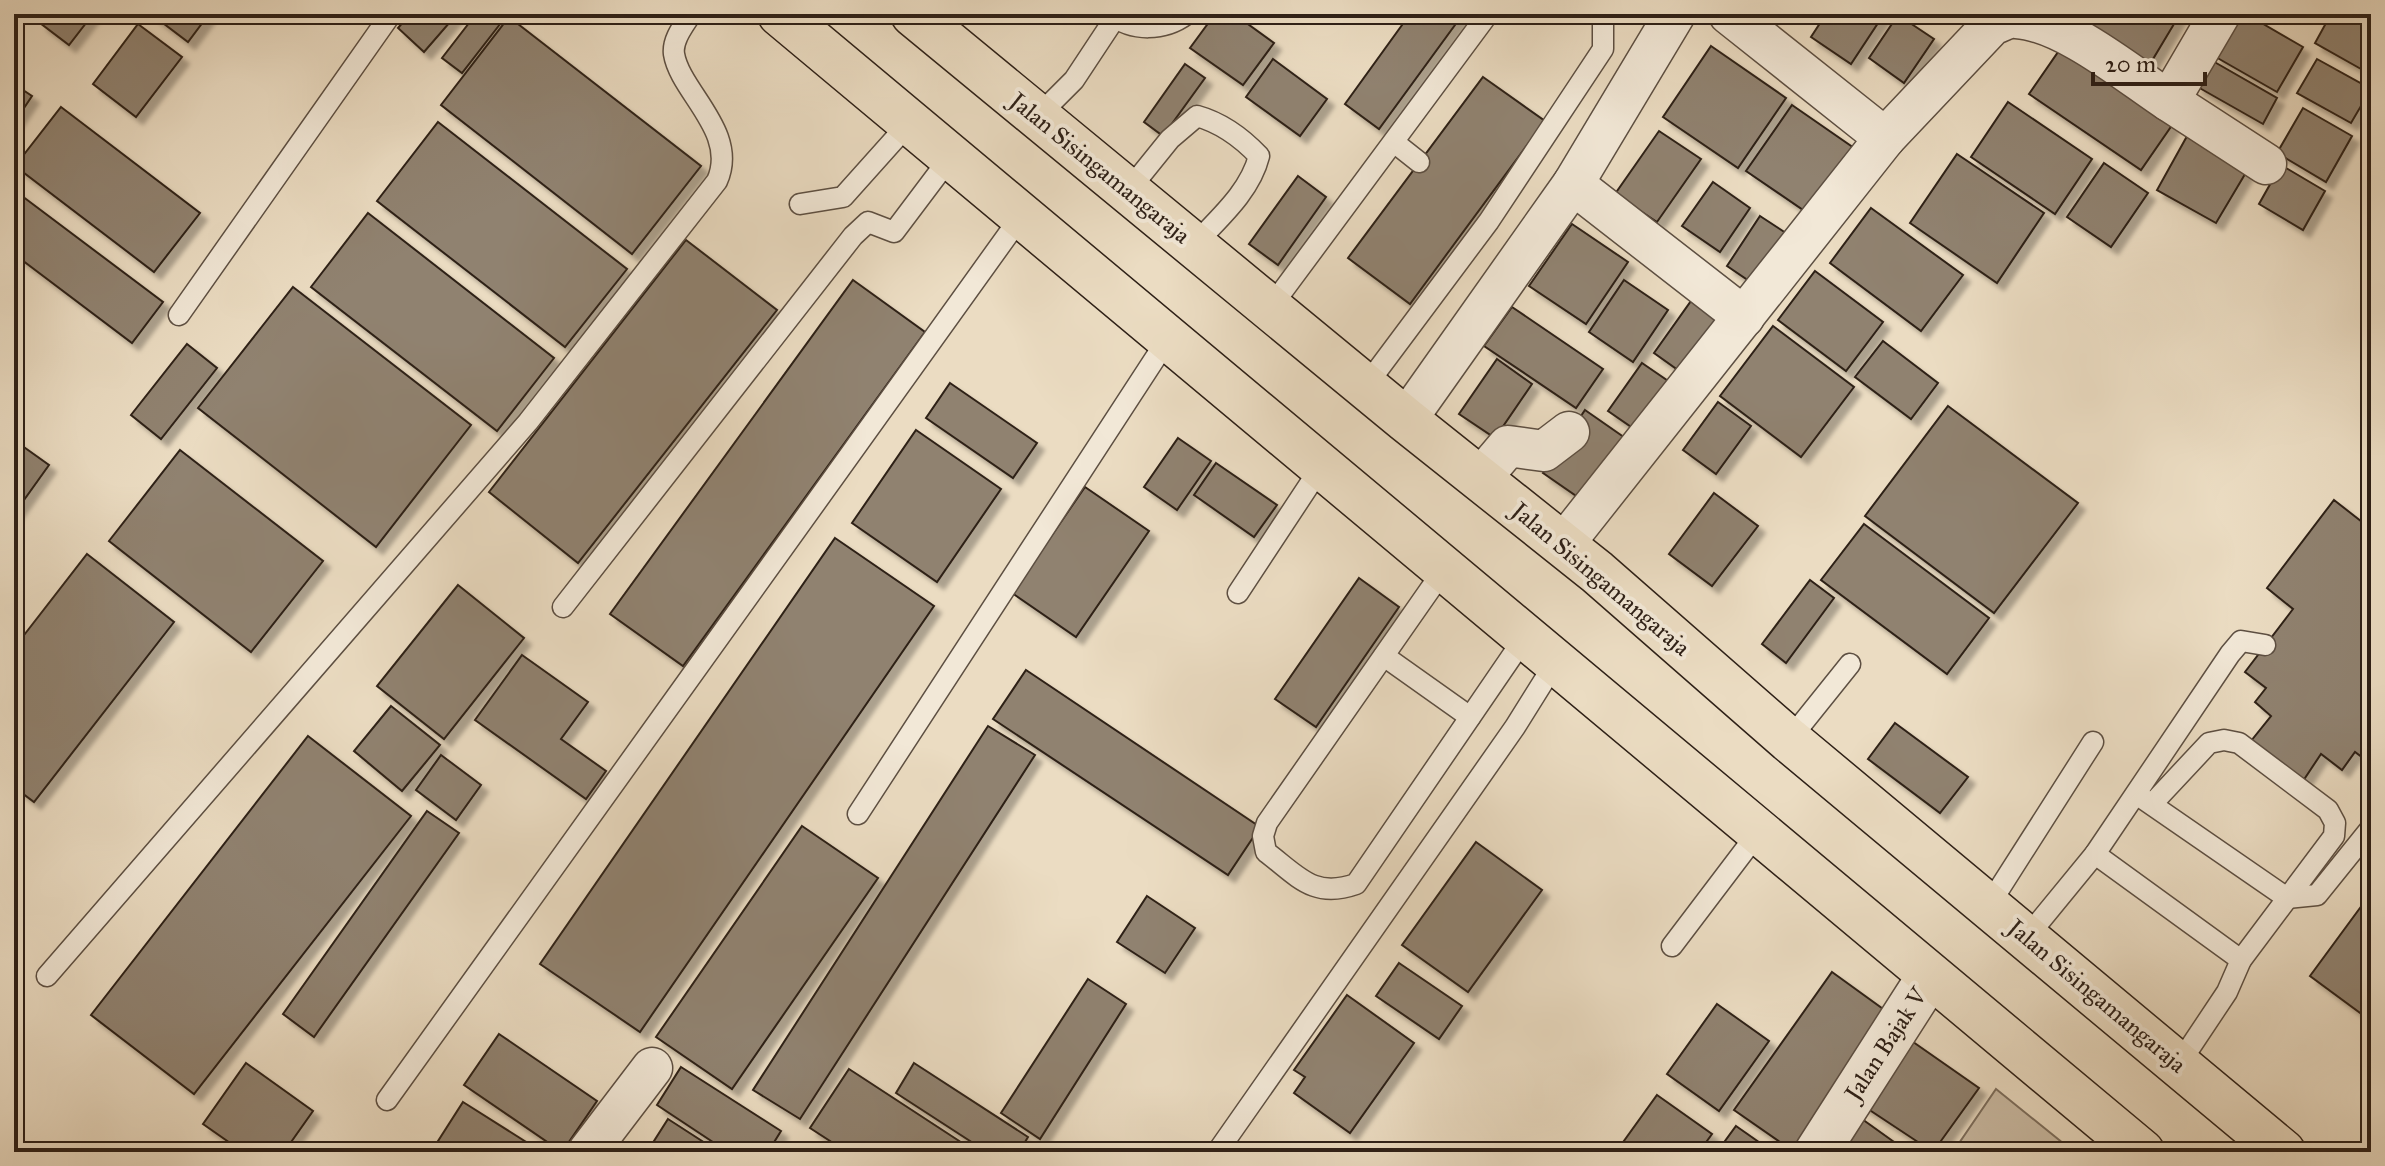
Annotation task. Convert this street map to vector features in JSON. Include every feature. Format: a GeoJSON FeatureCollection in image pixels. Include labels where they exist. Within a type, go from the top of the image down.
{"type":"FeatureCollection","features":[{"type":"Feature","properties":{"kind":"highway"},"geometry":{"type":"LineString","coordinates":[[780,14],[1323,464],[1757,834],[2142,1152]]}},
{"type":"Feature","properties":{"kind":"highway","name":"Jalan Sisingamangaraja"},"geometry":{"type":"LineString","coordinates":[[913,14],[1365,387],[1597,572],[1789,740],[2283,1152]]}},
{"type":"Feature","properties":{"kind":"street"},"geometry":{"type":"LineString","coordinates":[[1406,420],[1573,184],[1675,14]]}},
{"type":"Feature","properties":{"kind":"street"},"geometry":{"type":"LineString","coordinates":[[1729,14],[1885,138]]}},
{"type":"Feature","properties":{"kind":"street"},"geometry":{"type":"LineString","coordinates":[[2169,101],[2220,14]]}},
{"type":"Feature","properties":{"kind":"street"},"geometry":{"type":"LineString","coordinates":[[1562,546],[1885,138],[1992,25],[2012,17],[2035,21],[2068,35],[2266,164]]}},
{"type":"Feature","properties":{"kind":"street"},"geometry":{"type":"LineString","coordinates":[[1573,184],[1744,317]]}},
{"type":"Feature","properties":{"kind":"street"},"geometry":{"type":"LineString","coordinates":[[1480,479],[1508,446],[1544,451],[1569,432]]}},
{"type":"Feature","properties":{"kind":"street","name":"Jalan Bajak V"},"geometry":{"type":"LineString","coordinates":[[1817,1152],[1929,977]]}},
{"type":"Feature","properties":{"kind":"street"},"geometry":{"type":"LineString","coordinates":[[588,1152],[652,1068]]}},
{"type":"Feature","properties":{"kind":"lane"},"geometry":{"type":"LineString","coordinates":[[179,315],[391,14]]}},
{"type":"Feature","properties":{"kind":"lane"},"geometry":{"type":"LineString","coordinates":[[47,976],[528,422],[717,181],[722,169],[721,150],[706,111],[674,54],[677,36],[691,14]]}},
{"type":"Feature","properties":{"kind":"lane"},"geometry":{"type":"LineString","coordinates":[[1037,117],[1074,80],[1112,16],[1146,28],[1172,25],[1187,14]]}},
{"type":"Feature","properties":{"kind":"lane"},"geometry":{"type":"LineString","coordinates":[[1270,308],[1488,14]]}},
{"type":"Feature","properties":{"kind":"lane"},"geometry":{"type":"LineString","coordinates":[[1365,387],[1603,49],[1603,14]]}},
{"type":"Feature","properties":{"kind":"lane"},"geometry":{"type":"LineString","coordinates":[[1128,191],[1170,139],[1197,116],[1219,122],[1251,147],[1259,156],[1256,169],[1233,203],[1194,245]]}},
{"type":"Feature","properties":{"kind":"lane"},"geometry":{"type":"LineString","coordinates":[[800,204],[843,197],[911,121]]}},
{"type":"Feature","properties":{"kind":"lane"},"geometry":{"type":"LineString","coordinates":[[1395,143],[1419,162]]}},
{"type":"Feature","properties":{"kind":"lane"},"geometry":{"type":"LineString","coordinates":[[563,607],[853,236],[868,222],[894,232],[952,155]]}},
{"type":"Feature","properties":{"kind":"lane"},"geometry":{"type":"LineString","coordinates":[[387,1100],[1022,215]]}},
{"type":"Feature","properties":{"kind":"lane"},"geometry":{"type":"LineString","coordinates":[[858,814],[1169,337]]}},
{"type":"Feature","properties":{"kind":"lane"},"geometry":{"type":"LineString","coordinates":[[1238,593],[1323,464]]}},
{"type":"Feature","properties":{"kind":"lane"},"geometry":{"type":"LineString","coordinates":[[1445,568],[1267,823],[1263,836],[1266,852],[1314,888],[1335,891],[1356,884],[1470,717],[1540,650]]}},
{"type":"Feature","properties":{"kind":"lane"},"geometry":{"type":"LineString","coordinates":[[2144,799],[2241,641],[2265,645]]}},
{"type":"Feature","properties":{"kind":"lane"},"geometry":{"type":"LineString","coordinates":[[1220,1148],[1515,727],[1540,650]]}},
{"type":"Feature","properties":{"kind":"lane"},"geometry":{"type":"LineString","coordinates":[[1384,656],[1470,717]]}},
{"type":"Feature","properties":{"kind":"lane"},"geometry":{"type":"LineString","coordinates":[[1789,740],[1850,664]]}},
{"type":"Feature","properties":{"kind":"lane"},"geometry":{"type":"LineString","coordinates":[[1989,905],[2093,742]]}},
{"type":"Feature","properties":{"kind":"lane"},"geometry":{"type":"LineString","coordinates":[[2027,937],[2144,799],[2209,743],[2239,743],[2328,810],[2335,823],[2334,836],[2241,960],[2227,992],[2179,1064]]}},
{"type":"Feature","properties":{"kind":"lane"},"geometry":{"type":"LineString","coordinates":[[2144,799],[2287,898],[2317,895],[2371,828]]}},
{"type":"Feature","properties":{"kind":"lane"},"geometry":{"type":"LineString","coordinates":[[1672,946],[1757,834]]}},
{"type":"Feature","properties":{"kind":"lane"},"geometry":{"type":"LineString","coordinates":[[2095,854],[2241,960]]}},
{"type":"Feature","properties":{"kind":"shaded area"},"geometry":{"type":"Polygon","coordinates":[[[1996,1089],[2074,1152],[1953,1152],[1996,1089]]]}},
{"type":"Feature","properties":{"kind":"building"},"geometry":{"type":"Polygon","coordinates":[[[47,14],[93,14],[69,45],[40,23],[47,14]]]}},
{"type":"Feature","properties":{"kind":"building"},"geometry":{"type":"Polygon","coordinates":[[[151,14],[209,14],[188,42],[151,14]]]}},
{"type":"Feature","properties":{"kind":"building"},"geometry":{"type":"Polygon","coordinates":[[[410,14],[457,14],[424,52],[398,28],[410,14]]]}},
{"type":"Feature","properties":{"kind":"building"},"geometry":{"type":"Polygon","coordinates":[[[476,14],[498,14],[504,19],[462,73],[442,58],[476,14]]]}},
{"type":"Feature","properties":{"kind":"building"},"geometry":{"type":"Polygon","coordinates":[[[1215,14],[1234,14],[1274,43],[1243,85],[1190,48],[1215,14]]]}},
{"type":"Feature","properties":{"kind":"building"},"geometry":{"type":"Polygon","coordinates":[[[1410,14],[1463,14],[1379,129],[1345,104],[1410,14]]]}},
{"type":"Feature","properties":{"kind":"building"},"geometry":{"type":"Polygon","coordinates":[[[1826,14],[1884,14],[1851,64],[1811,37],[1826,14]]]}},
{"type":"Feature","properties":{"kind":"building"},"geometry":{"type":"Polygon","coordinates":[[[2079,14],[2180,14],[2144,74],[2070,29],[2079,14]]]}},
{"type":"Feature","properties":{"kind":"building"},"geometry":{"type":"Polygon","coordinates":[[[2239,14],[2246,14],[2303,47],[2277,92],[2214,56],[2239,14]]]}},
{"type":"Feature","properties":{"kind":"building"},"geometry":{"type":"Polygon","coordinates":[[[2331,14],[2358,14],[2371,21],[2371,51],[2361,69],[2315,43],[2331,14]]]}},
{"type":"Feature","properties":{"kind":"building"},"geometry":{"type":"Polygon","coordinates":[[[1898,15],[1934,39],[1904,83],[1869,58],[1898,15]]]}},
{"type":"Feature","properties":{"kind":"building"},"geometry":{"type":"Polygon","coordinates":[[[509,17],[701,166],[632,254],[441,105],[509,17]]]}},
{"type":"Feature","properties":{"kind":"building"},"geometry":{"type":"Polygon","coordinates":[[[138,24],[182,57],[136,117],[93,84],[138,24]]]}},
{"type":"Feature","properties":{"kind":"building"},"geometry":{"type":"Polygon","coordinates":[[[2065,42],[2177,118],[2141,170],[2029,94],[2065,42]]]}},
{"type":"Feature","properties":{"kind":"building"},"geometry":{"type":"Polygon","coordinates":[[[1711,46],[1786,98],[1738,168],[1663,117],[1711,46]]]}},
{"type":"Feature","properties":{"kind":"building"},"geometry":{"type":"Polygon","coordinates":[[[1273,59],[1327,99],[1300,136],[1246,97],[1273,59]]]}},
{"type":"Feature","properties":{"kind":"building"},"geometry":{"type":"Polygon","coordinates":[[[2317,59],[2371,89],[2351,123],[2297,93],[2317,59]]]}},
{"type":"Feature","properties":{"kind":"building"},"geometry":{"type":"Polygon","coordinates":[[[2211,60],[2277,98],[2263,124],[2196,86],[2211,60]]]}},
{"type":"Feature","properties":{"kind":"building"},"geometry":{"type":"Polygon","coordinates":[[[1185,64],[1205,78],[1163,136],[1144,122],[1185,64]]]}},
{"type":"Feature","properties":{"kind":"building"},"geometry":{"type":"Polygon","coordinates":[[[1483,77],[1545,121],[1410,304],[1348,258],[1483,77]]]}},
{"type":"Feature","properties":{"kind":"building"},"geometry":{"type":"Polygon","coordinates":[[[14,84],[32,96],[14,123],[14,84]]]}},
{"type":"Feature","properties":{"kind":"building"},"geometry":{"type":"Polygon","coordinates":[[[2008,102],[2092,159],[2055,214],[1971,157],[2008,102]]]}},
{"type":"Feature","properties":{"kind":"building"},"geometry":{"type":"Polygon","coordinates":[[[1792,105],[1854,148],[1809,214],[1746,171],[1792,105]]]}},
{"type":"Feature","properties":{"kind":"building"},"geometry":{"type":"Polygon","coordinates":[[[61,107],[200,213],[154,272],[15,166],[61,107]]]}},
{"type":"Feature","properties":{"kind":"building"},"geometry":{"type":"Polygon","coordinates":[[[2303,108],[2352,136],[2326,182],[2277,153],[2303,108]]]}},
{"type":"Feature","properties":{"kind":"building"},"geometry":{"type":"Polygon","coordinates":[[[438,122],[627,269],[565,347],[377,201],[438,122]]]}},
{"type":"Feature","properties":{"kind":"building"},"geometry":{"type":"Polygon","coordinates":[[[2191,129],[2251,164],[2216,223],[2157,190],[2191,129]]]}},
{"type":"Feature","properties":{"kind":"building"},"geometry":{"type":"Polygon","coordinates":[[[1659,131],[1701,159],[1657,222],[1615,194],[1659,131]]]}},
{"type":"Feature","properties":{"kind":"building"},"geometry":{"type":"Polygon","coordinates":[[[1957,154],[2044,213],[1997,283],[1910,223],[1957,154]]]}},
{"type":"Feature","properties":{"kind":"building"},"geometry":{"type":"Polygon","coordinates":[[[2104,163],[2148,193],[2111,247],[2067,217],[2104,163]]]}},
{"type":"Feature","properties":{"kind":"building"},"geometry":{"type":"Polygon","coordinates":[[[2281,165],[2325,191],[2303,230],[2259,204],[2281,165]]]}},
{"type":"Feature","properties":{"kind":"building"},"geometry":{"type":"Polygon","coordinates":[[[1298,176],[1326,197],[1278,265],[1249,244],[1298,176]]]}},
{"type":"Feature","properties":{"kind":"building"},"geometry":{"type":"Polygon","coordinates":[[[1713,182],[1750,208],[1720,252],[1682,226],[1713,182]]]}},
{"type":"Feature","properties":{"kind":"building"},"geometry":{"type":"Polygon","coordinates":[[[14,190],[163,302],[132,343],[14,254],[14,190]]]}},
{"type":"Feature","properties":{"kind":"building"},"geometry":{"type":"Polygon","coordinates":[[[1871,208],[1963,275],[1921,331],[1830,263],[1871,208]]]}},
{"type":"Feature","properties":{"kind":"building"},"geometry":{"type":"Polygon","coordinates":[[[368,213],[554,358],[497,431],[311,287],[368,213]]]}},
{"type":"Feature","properties":{"kind":"building"},"geometry":{"type":"Polygon","coordinates":[[[1760,216],[1798,241],[1764,291],[1727,266],[1760,216]]]}},
{"type":"Feature","properties":{"kind":"building"},"geometry":{"type":"Polygon","coordinates":[[[1572,224],[1628,262],[1586,324],[1529,286],[1572,224]]]}},
{"type":"Feature","properties":{"kind":"building"},"geometry":{"type":"Polygon","coordinates":[[[686,240],[777,310],[578,563],[489,492],[686,240]]]}},
{"type":"Feature","properties":{"kind":"building"},"geometry":{"type":"Polygon","coordinates":[[[1815,271],[1883,322],[1846,371],[1778,320],[1815,271]]]}},
{"type":"Feature","properties":{"kind":"building"},"geometry":{"type":"Polygon","coordinates":[[[853,280],[925,332],[683,666],[610,614],[853,280]]]}},
{"type":"Feature","properties":{"kind":"building"},"geometry":{"type":"Polygon","coordinates":[[[1624,280],[1668,310],[1633,362],[1589,332],[1624,280]]]}},
{"type":"Feature","properties":{"kind":"building"},"geometry":{"type":"Polygon","coordinates":[[[293,287],[471,425],[376,547],[198,408],[293,287]]]}},
{"type":"Feature","properties":{"kind":"building"},"geometry":{"type":"Polygon","coordinates":[[[1691,301],[1728,327],[1692,380],[1654,353],[1691,301]]]}},
{"type":"Feature","properties":{"kind":"building"},"geometry":{"type":"Polygon","coordinates":[[[1512,307],[1603,369],[1576,408],[1484,346],[1512,307]]]}},
{"type":"Feature","properties":{"kind":"building"},"geometry":{"type":"Polygon","coordinates":[[[1773,326],[1854,387],[1801,457],[1720,396],[1773,326]]]}},
{"type":"Feature","properties":{"kind":"building"},"geometry":{"type":"Polygon","coordinates":[[[1883,341],[1938,383],[1911,419],[1855,377],[1883,341]]]}},
{"type":"Feature","properties":{"kind":"building"},"geometry":{"type":"Polygon","coordinates":[[[187,344],[217,368],[161,439],[131,415],[187,344]]]}},
{"type":"Feature","properties":{"kind":"building"},"geometry":{"type":"Polygon","coordinates":[[[1497,359],[1532,384],[1495,438],[1459,414],[1497,359]]]}},
{"type":"Feature","properties":{"kind":"building"},"geometry":{"type":"Polygon","coordinates":[[[1642,363],[1674,385],[1640,433],[1608,411],[1642,363]]]}},
{"type":"Feature","properties":{"kind":"building"},"geometry":{"type":"Polygon","coordinates":[[[950,383],[1037,443],[1013,478],[926,418],[950,383]]]}},
{"type":"Feature","properties":{"kind":"building"},"geometry":{"type":"Polygon","coordinates":[[[1718,402],[1751,426],[1716,474],[1683,450],[1718,402]]]}},
{"type":"Feature","properties":{"kind":"building"},"geometry":{"type":"Polygon","coordinates":[[[1948,406],[2078,503],[1994,613],[1865,516],[1948,406]]]}},
{"type":"Feature","properties":{"kind":"building"},"geometry":{"type":"Polygon","coordinates":[[[1585,410],[1628,440],[1585,502],[1543,473],[1585,410]]]}},
{"type":"Feature","properties":{"kind":"building"},"geometry":{"type":"Polygon","coordinates":[[[916,430],[1001,489],[937,582],[852,523],[916,430]]]}},
{"type":"Feature","properties":{"kind":"building"},"geometry":{"type":"Polygon","coordinates":[[[1178,438],[1211,461],[1177,510],[1144,487],[1178,438]]]}},
{"type":"Feature","properties":{"kind":"building"},"geometry":{"type":"Polygon","coordinates":[[[14,440],[49,465],[14,514],[14,440]]]}},
{"type":"Feature","properties":{"kind":"building"},"geometry":{"type":"Polygon","coordinates":[[[180,450],[323,561],[251,652],[109,541],[180,450]]]}},
{"type":"Feature","properties":{"kind":"building"},"geometry":{"type":"Polygon","coordinates":[[[1216,463],[1277,505],[1254,537],[1194,495],[1216,463]]]}},
{"type":"Feature","properties":{"kind":"building"},"geometry":{"type":"Polygon","coordinates":[[[1085,487],[1149,531],[1076,637],[1012,593],[1085,487]]]}},
{"type":"Feature","properties":{"kind":"building"},"geometry":{"type":"Polygon","coordinates":[[[1714,493],[1758,526],[1712,586],[1669,554],[1714,493]]]}},
{"type":"Feature","properties":{"kind":"building"},"geometry":{"type":"Polygon","coordinates":[[[2334,500],[2371,529],[2371,764],[2355,752],[2342,770],[2321,754],[2303,781],[2251,741],[2271,716],[2255,702],[2266,688],[2245,672],[2293,609],[2267,588],[2334,500]]]}},
{"type":"Feature","properties":{"kind":"building"},"geometry":{"type":"Polygon","coordinates":[[[1864,524],[1989,618],[1947,674],[1821,580],[1864,524]]]}},
{"type":"Feature","properties":{"kind":"building"},"geometry":{"type":"Polygon","coordinates":[[[835,538],[934,606],[640,1032],[540,964],[835,538]]]}},
{"type":"Feature","properties":{"kind":"building"},"geometry":{"type":"Polygon","coordinates":[[[87,554],[174,622],[34,802],[14,787],[14,648],[87,554]]]}},
{"type":"Feature","properties":{"kind":"building"},"geometry":{"type":"Polygon","coordinates":[[[1359,578],[1399,607],[1316,727],[1275,699],[1359,578]]]}},
{"type":"Feature","properties":{"kind":"building"},"geometry":{"type":"Polygon","coordinates":[[[1810,580],[1834,598],[1786,663],[1762,644],[1810,580]]]}},
{"type":"Feature","properties":{"kind":"building"},"geometry":{"type":"Polygon","coordinates":[[[458,585],[524,638],[444,739],[377,686],[458,585]]]}},
{"type":"Feature","properties":{"kind":"building"},"geometry":{"type":"Polygon","coordinates":[[[522,655],[588,702],[561,739],[606,771],[586,799],[475,720],[522,655]]]}},
{"type":"Feature","properties":{"kind":"building"},"geometry":{"type":"Polygon","coordinates":[[[1026,670],[1260,827],[1228,875],[993,719],[1026,670]]]}},
{"type":"Feature","properties":{"kind":"building"},"geometry":{"type":"Polygon","coordinates":[[[391,706],[440,745],[402,791],[354,751],[391,706]]]}},
{"type":"Feature","properties":{"kind":"building"},"geometry":{"type":"Polygon","coordinates":[[[1895,723],[1968,777],[1940,813],[1868,759],[1895,723]]]}},
{"type":"Feature","properties":{"kind":"building"},"geometry":{"type":"Polygon","coordinates":[[[988,726],[1035,755],[800,1119],[753,1090],[988,726]]]}},
{"type":"Feature","properties":{"kind":"building"},"geometry":{"type":"Polygon","coordinates":[[[308,736],[411,816],[194,1094],[91,1015],[308,736]]]}},
{"type":"Feature","properties":{"kind":"building"},"geometry":{"type":"Polygon","coordinates":[[[441,755],[481,785],[456,820],[416,790],[441,755]]]}},
{"type":"Feature","properties":{"kind":"building"},"geometry":{"type":"Polygon","coordinates":[[[427,811],[459,833],[314,1037],[283,1014],[427,811]]]}},
{"type":"Feature","properties":{"kind":"building"},"geometry":{"type":"Polygon","coordinates":[[[802,826],[878,878],[732,1089],[656,1037],[802,826]]]}},
{"type":"Feature","properties":{"kind":"building"},"geometry":{"type":"Polygon","coordinates":[[[1476,842],[1542,890],[1468,992],[1402,945],[1476,842]]]}},
{"type":"Feature","properties":{"kind":"building"},"geometry":{"type":"Polygon","coordinates":[[[2371,893],[2371,1021],[2310,976],[2371,893]]]}},
{"type":"Feature","properties":{"kind":"building"},"geometry":{"type":"Polygon","coordinates":[[[1147,896],[1195,928],[1165,973],[1117,942],[1147,896]]]}},
{"type":"Feature","properties":{"kind":"building"},"geometry":{"type":"Polygon","coordinates":[[[1399,963],[1462,1006],[1439,1039],[1376,996],[1399,963]]]}},
{"type":"Feature","properties":{"kind":"building"},"geometry":{"type":"Polygon","coordinates":[[[1832,972],[1890,1014],[1793,1151],[1734,1110],[1832,972]]]}},
{"type":"Feature","properties":{"kind":"building"},"geometry":{"type":"Polygon","coordinates":[[[1088,979],[1126,1004],[1040,1139],[1001,1113],[1088,979]]]}},
{"type":"Feature","properties":{"kind":"building"},"geometry":{"type":"Polygon","coordinates":[[[1347,995],[1414,1043],[1350,1133],[1294,1093],[1305,1077],[1294,1070],[1347,995]]]}},
{"type":"Feature","properties":{"kind":"building"},"geometry":{"type":"Polygon","coordinates":[[[1717,1004],[1769,1041],[1719,1111],[1667,1074],[1717,1004]]]}},
{"type":"Feature","properties":{"kind":"building"},"geometry":{"type":"Polygon","coordinates":[[[499,1034],[597,1101],[562,1152],[464,1085],[499,1034]]]}},
{"type":"Feature","properties":{"kind":"building"},"geometry":{"type":"Polygon","coordinates":[[[1906,1037],[1979,1088],[1933,1152],[1859,1103],[1906,1037]]]}},
{"type":"Feature","properties":{"kind":"building"},"geometry":{"type":"Polygon","coordinates":[[[246,1063],[313,1111],[284,1152],[243,1152],[203,1124],[246,1063]]]}},
{"type":"Feature","properties":{"kind":"building"},"geometry":{"type":"Polygon","coordinates":[[[914,1063],[1028,1137],[1019,1152],[987,1152],[896,1093],[914,1063]]]}},
{"type":"Feature","properties":{"kind":"building"},"geometry":{"type":"Polygon","coordinates":[[[681,1067],[781,1131],[768,1152],[728,1152],[657,1105],[681,1067]]]}},
{"type":"Feature","properties":{"kind":"building"},"geometry":{"type":"Polygon","coordinates":[[[849,1069],[976,1152],[847,1152],[810,1128],[849,1069]]]}},
{"type":"Feature","properties":{"kind":"building"},"geometry":{"type":"Polygon","coordinates":[[[1657,1095],[1712,1134],[1699,1152],[1616,1152],[1657,1095]]]}},
{"type":"Feature","properties":{"kind":"building"},"geometry":{"type":"Polygon","coordinates":[[[463,1102],[542,1152],[431,1152],[463,1102]]]}},
{"type":"Feature","properties":{"kind":"building"},"geometry":{"type":"Polygon","coordinates":[[[668,1119],[719,1152],[647,1152],[668,1119]]]}},
{"type":"Feature","properties":{"kind":"building"},"geometry":{"type":"Polygon","coordinates":[[[1862,1119],[1908,1152],[1838,1152],[1862,1119]]]}},
{"type":"Feature","properties":{"kind":"building"},"geometry":{"type":"Polygon","coordinates":[[[1736,1126],[1773,1152],[1717,1152],[1736,1126]]]}},
{"type":"Feature","properties":{"kind":"building"},"geometry":{"type":"Polygon","coordinates":[[[617,1143],[631,1152],[611,1152],[617,1143]]]}},
{"type":"Feature","properties":{"kind":"building"},"geometry":{"type":"Polygon","coordinates":[[[808,1144],[821,1152],[803,1152],[808,1144]]]}}]}
